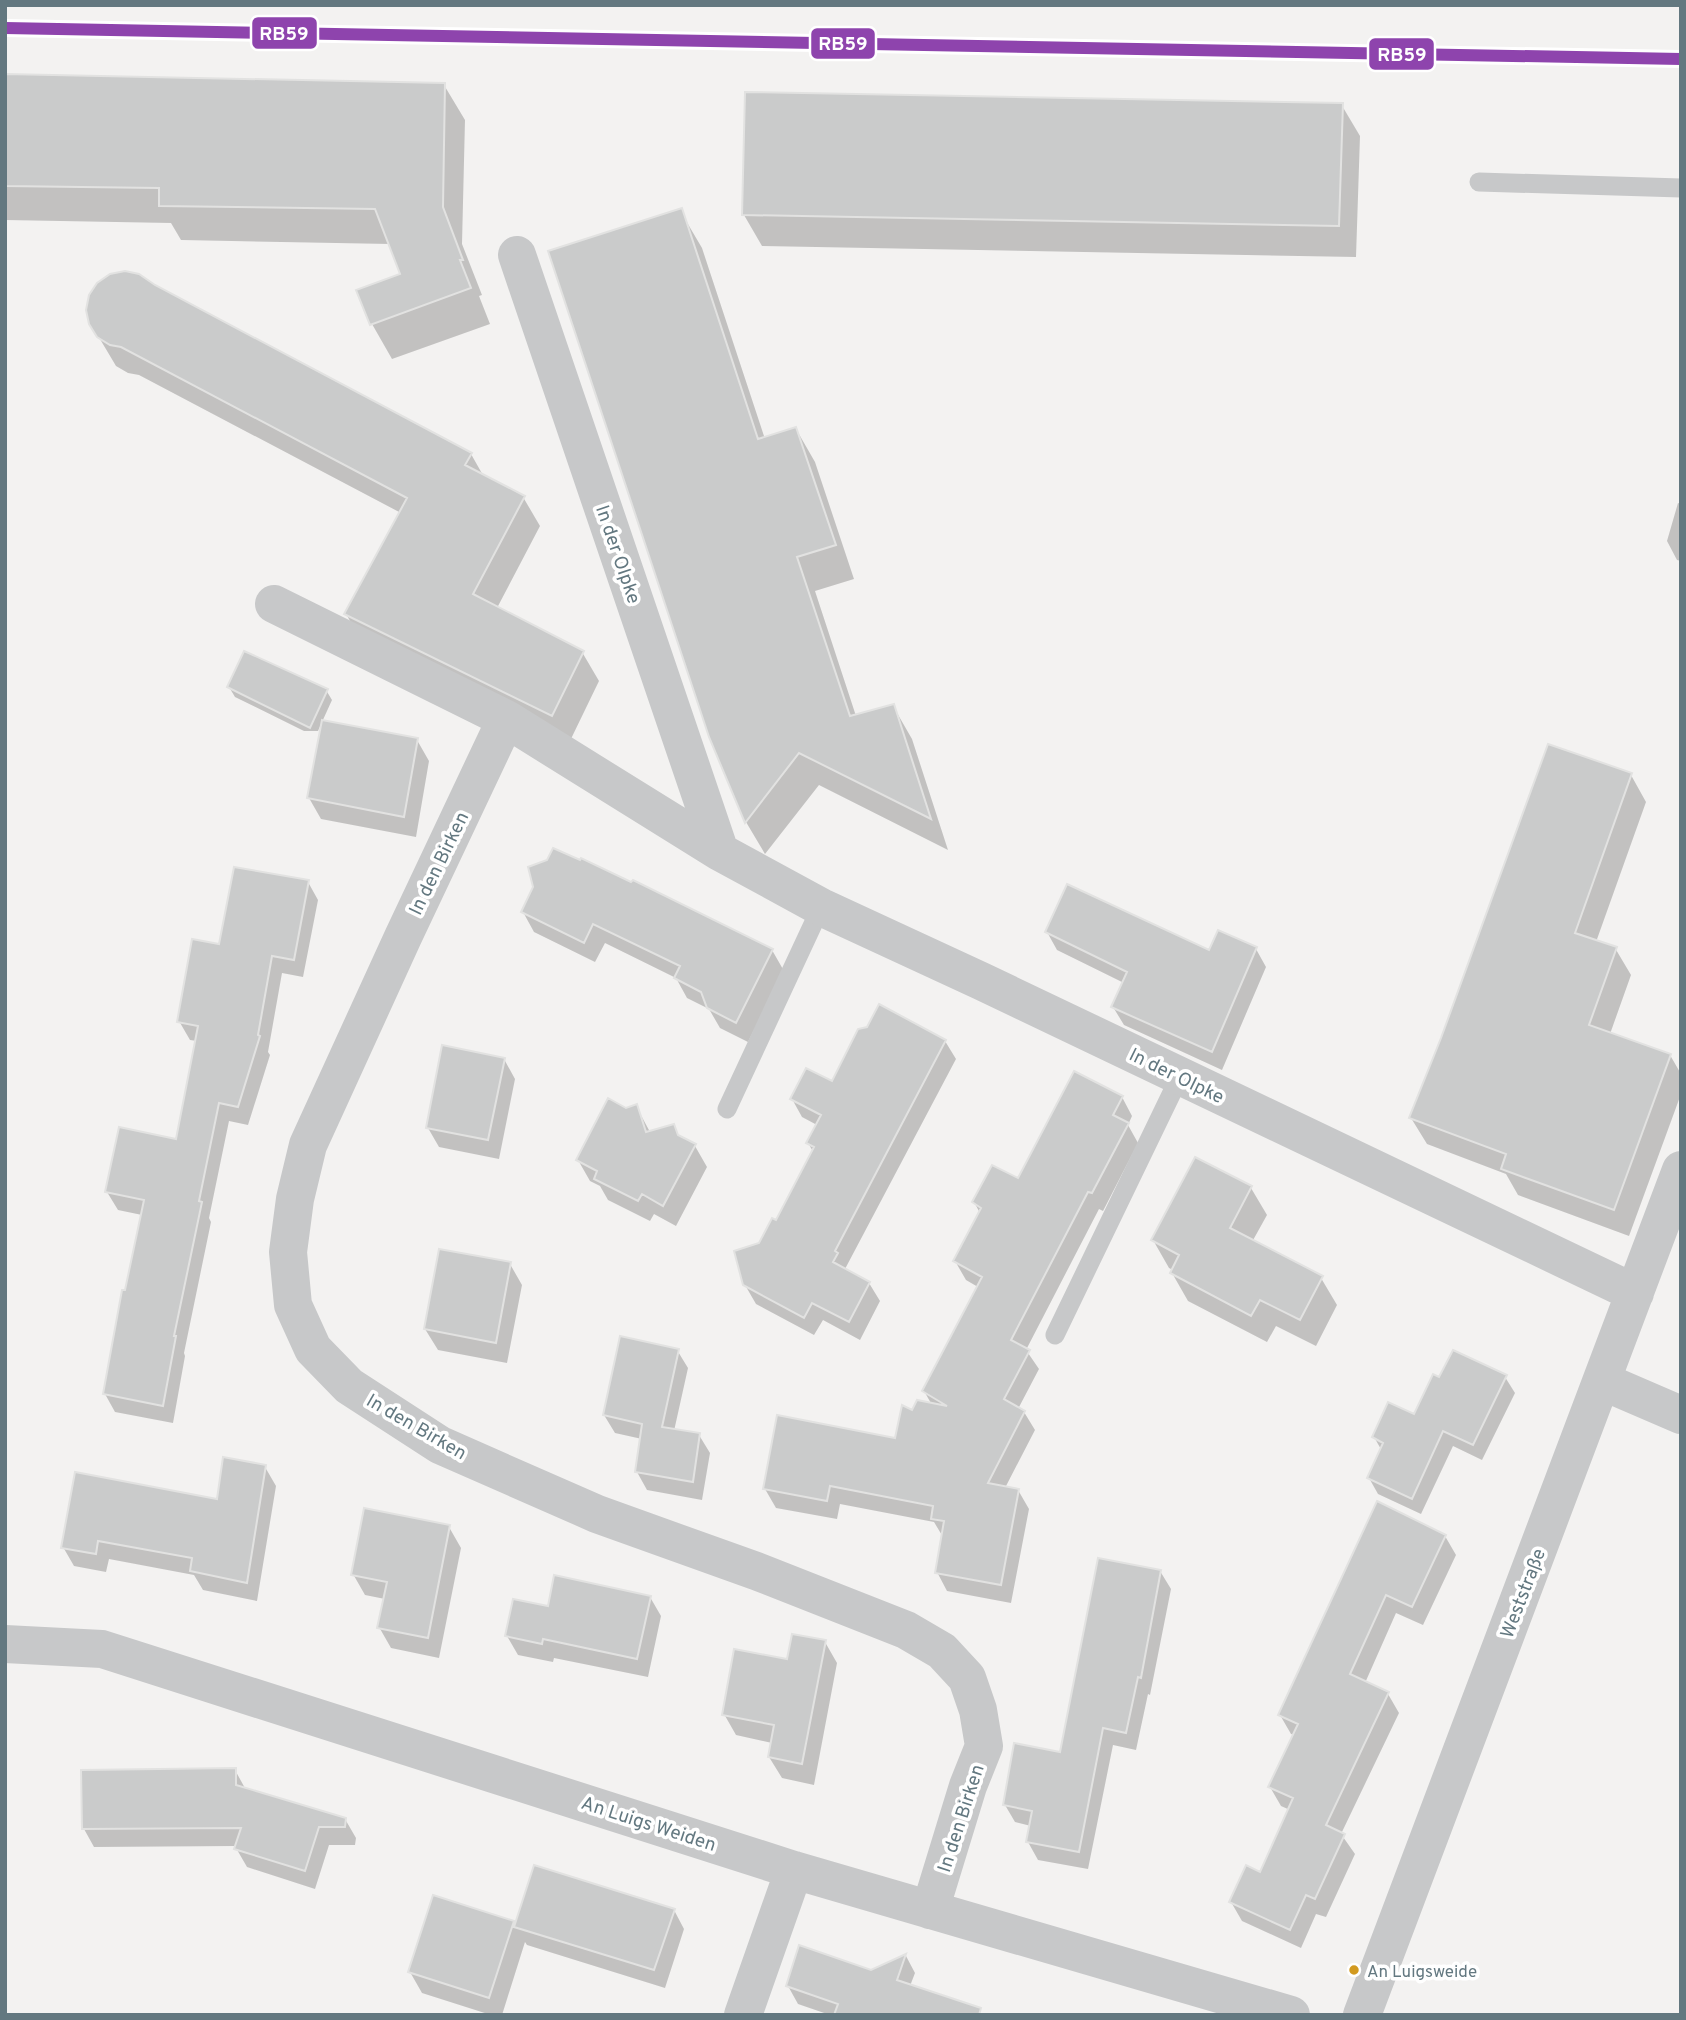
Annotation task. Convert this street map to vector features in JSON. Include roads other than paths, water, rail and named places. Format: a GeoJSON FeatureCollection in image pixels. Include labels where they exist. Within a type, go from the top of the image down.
{"type":"FeatureCollection","features":[{"type":"Feature","properties":{"kind":"street","name":"In der Olpke"},"geometry":{"type":"LineString","coordinates":[[517,255],[720,852]]}},
{"type":"Feature","properties":{"kind":"street","name":"In der Olpke"},"geometry":{"type":"LineString","coordinates":[[274,604],[506,719],[720,852],[821,907],[1635,1293]]}},
{"type":"Feature","properties":{"kind":"street","name":"In den Birken"},"geometry":{"type":"LineString","coordinates":[[506,719],[402,937],[308,1145],[295,1199],[288,1252],[293,1305],[313,1349],[349,1385],[440,1445],[597,1514],[757,1571],[906,1630],[942,1651],[967,1678],[978,1710],[984,1745],[968,1786],[930,1909]]}},
{"type":"Feature","properties":{"kind":"street","name":"Weststraße"},"geometry":{"type":"LineString","coordinates":[[1362,2015],[1681,1170]]}},
{"type":"Feature","properties":{"kind":"street"},"geometry":{"type":"LineString","coordinates":[[1602,1381],[1681,1415]]}},
{"type":"Feature","properties":{"kind":"street","name":"An Luigs Weiden"},"geometry":{"type":"LineString","coordinates":[[5,1644],[102,1649],[794,1870],[1291,2015]]}},
{"type":"Feature","properties":{"kind":"street"},"geometry":{"type":"LineString","coordinates":[[743,2015],[794,1870]]}},
{"type":"Feature","properties":{"kind":"lane"},"geometry":{"type":"LineString","coordinates":[[1479,182],[1681,188]]}},
{"type":"Feature","properties":{"kind":"lane"},"geometry":{"type":"LineString","coordinates":[[727,1109],[821,907]]}},
{"type":"Feature","properties":{"kind":"lane"},"geometry":{"type":"LineString","coordinates":[[1055,1335],[1180,1076]]}},
{"type":"Feature","properties":{"kind":"place","name":"An Luigsweide"},"geometry":{"type":"Point","coordinates":[1354,1970]}}]}
